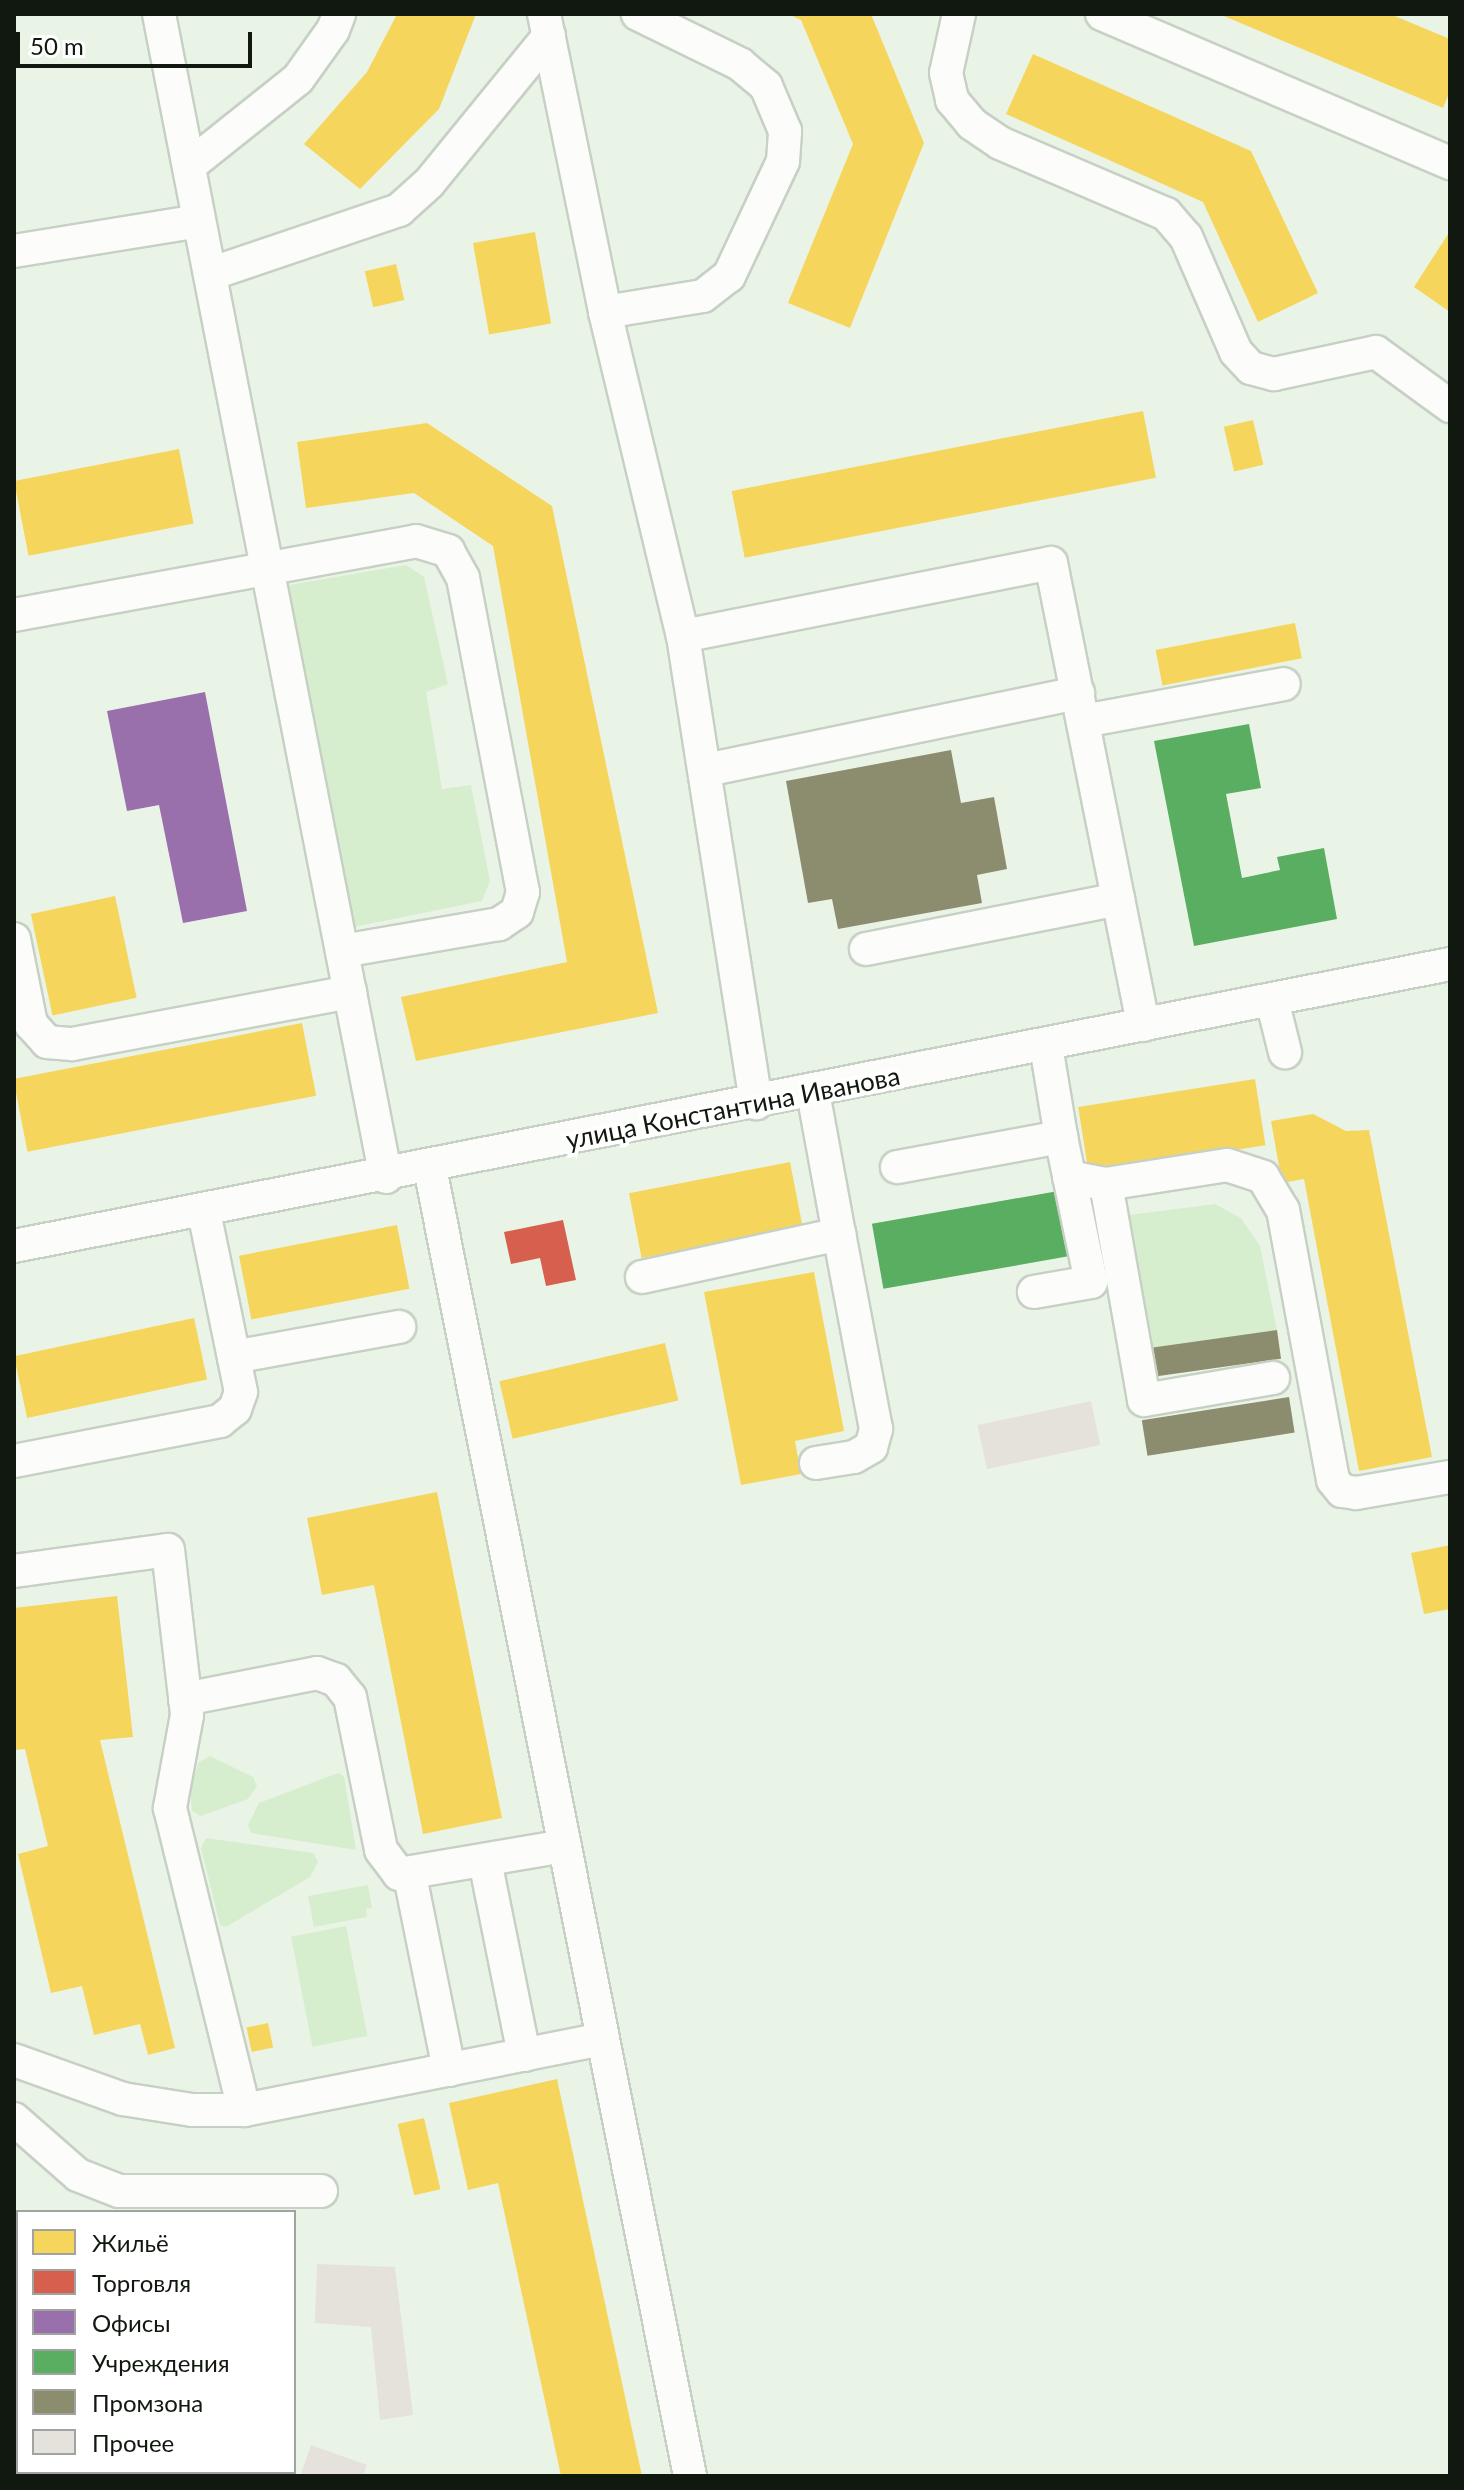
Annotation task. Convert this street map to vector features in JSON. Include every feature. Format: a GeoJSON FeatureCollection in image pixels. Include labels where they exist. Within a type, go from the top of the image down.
{"type":"FeatureCollection","features":[{"type":"Feature","properties":{"kind":"street"},"geometry":{"type":"LineString","coordinates":[[159,14],[386,1177]]}},
{"type":"Feature","properties":{"kind":"street"},"geometry":{"type":"LineString","coordinates":[[189,166],[298,79],[333,30],[339,14]]}},
{"type":"Feature","properties":{"kind":"street"},"geometry":{"type":"LineString","coordinates":[[605,312],[703,296],[729,276],[783,161],[785,131],[766,86],[740,64],[638,14]]}},
{"type":"Feature","properties":{"kind":"street"},"geometry":{"type":"LineString","coordinates":[[959,14],[946,73],[952,100],[972,124],[1000,143],[1166,214],[1186,237],[1236,352],[1251,368],[1274,374],[1335,357],[1376,352],[1450,406]]}},
{"type":"Feature","properties":{"kind":"street"},"geometry":{"type":"LineString","coordinates":[[1102,14],[1450,163]]}},
{"type":"Feature","properties":{"kind":"street"},"geometry":{"type":"LineString","coordinates":[[547,25],[605,312],[683,636],[756,1103]]}},
{"type":"Feature","properties":{"kind":"street"},"geometry":{"type":"LineString","coordinates":[[210,274],[399,210],[429,183],[547,25]]}},
{"type":"Feature","properties":{"kind":"street"},"geometry":{"type":"LineString","coordinates":[[14,251],[199,221]]}},
{"type":"Feature","properties":{"kind":"street"},"geometry":{"type":"LineString","coordinates":[[14,615],[416,541],[448,551],[463,578],[523,892],[517,912],[499,924],[342,951]]}},
{"type":"Feature","properties":{"kind":"street"},"geometry":{"type":"LineString","coordinates":[[683,636],[1051,563],[1143,1025]]}},
{"type":"Feature","properties":{"kind":"street"},"geometry":{"type":"LineString","coordinates":[[706,770],[1081,707],[1284,684]]}},
{"type":"Feature","properties":{"kind":"street"},"geometry":{"type":"LineString","coordinates":[[866,949],[1118,899]]}},
{"type":"Feature","properties":{"kind":"street"},"geometry":{"type":"LineString","coordinates":[[14,939],[31,1024],[47,1042],[72,1044],[350,992]]}},
{"type":"Feature","properties":{"kind":"street","name":"улица Константина Иванова"},"geometry":{"type":"LineString","coordinates":[[14,1246],[386,1177],[1450,964]]}},
{"type":"Feature","properties":{"kind":"street"},"geometry":{"type":"LineString","coordinates":[[1272,1000],[1285,1052]]}},
{"type":"Feature","properties":{"kind":"street"},"geometry":{"type":"LineString","coordinates":[[1034,1292],[1091,1282],[1046,1046]]}},
{"type":"Feature","properties":{"kind":"street"},"geometry":{"type":"LineString","coordinates":[[813,1092],[876,1429],[871,1447],[854,1457],[816,1463]]}},
{"type":"Feature","properties":{"kind":"street"},"geometry":{"type":"LineString","coordinates":[[897,1167],[1061,1137]]}},
{"type":"Feature","properties":{"kind":"street"},"geometry":{"type":"LineString","coordinates":[[1069,1177],[1106,1184],[1227,1165],[1263,1177],[1283,1210],[1333,1480],[1342,1491],[1356,1493],[1450,1477]]}},
{"type":"Feature","properties":{"kind":"street"},"geometry":{"type":"LineString","coordinates":[[430,1168],[690,2476]]}},
{"type":"Feature","properties":{"kind":"street"},"geometry":{"type":"LineString","coordinates":[[1106,1184],[1144,1400],[1273,1378]]}},
{"type":"Feature","properties":{"kind":"street"},"geometry":{"type":"LineString","coordinates":[[14,1461],[220,1421],[235,1409],[241,1392],[204,1211]]}},
{"type":"Feature","properties":{"kind":"street"},"geometry":{"type":"LineString","coordinates":[[642,1277],[839,1234]]}},
{"type":"Feature","properties":{"kind":"street"},"geometry":{"type":"LineString","coordinates":[[234,1357],[399,1327]]}},
{"type":"Feature","properties":{"kind":"street"},"geometry":{"type":"LineString","coordinates":[[14,1571],[168,1550],[185,1699],[186,1736],[170,1808],[244,2110]]}},
{"type":"Feature","properties":{"kind":"street"},"geometry":{"type":"LineString","coordinates":[[185,1699],[317,1673],[336,1680],[350,1697],[385,1861],[410,1876],[565,1846]]}},
{"type":"Feature","properties":{"kind":"street"},"geometry":{"type":"LineString","coordinates":[[485,1861],[524,2055]]}},
{"type":"Feature","properties":{"kind":"street"},"geometry":{"type":"LineString","coordinates":[[410,1876],[449,2070]]}},
{"type":"Feature","properties":{"kind":"street"},"geometry":{"type":"LineString","coordinates":[[14,2060],[123,2099],[192,2110],[244,2110],[603,2039]]}},
{"type":"Feature","properties":{"kind":"street"},"geometry":{"type":"LineString","coordinates":[[14,2119],[78,2175],[120,2202],[321,2191]]}},
{"type":"Feature","properties":{"kind":"green space"},"geometry":{"type":"Polygon","coordinates":[[[406,565],[424,577],[448,684],[426,692],[442,789],[471,785],[490,881],[482,901],[344,929],[283,586],[406,565]]]}},
{"type":"Feature","properties":{"kind":"green space"},"geometry":{"type":"Polygon","coordinates":[[[1215,1204],[1241,1218],[1260,1246],[1277,1330],[1143,1352],[1120,1238],[1129,1215],[1215,1204]]]}},
{"type":"Feature","properties":{"kind":"green space"},"geometry":{"type":"Polygon","coordinates":[[[210,1756],[253,1777],[257,1786],[248,1799],[201,1816],[192,1811],[190,1787],[199,1762],[210,1756]]]}},
{"type":"Feature","properties":{"kind":"green space"},"geometry":{"type":"Polygon","coordinates":[[[338,1773],[344,1776],[356,1850],[251,1833],[248,1825],[259,1803],[338,1773]]]}},
{"type":"Feature","properties":{"kind":"green space"},"geometry":{"type":"Polygon","coordinates":[[[206,1838],[313,1853],[318,1862],[310,1877],[226,1927],[220,1925],[201,1848],[206,1838]]]}},
{"type":"Feature","properties":{"kind":"green space"},"geometry":{"type":"Polygon","coordinates":[[[368,1885],[372,1908],[366,1909],[367,1917],[314,1927],[308,1896],[368,1885]]]}},
{"type":"Feature","properties":{"kind":"green space"},"geometry":{"type":"Polygon","coordinates":[[[346,1926],[367,2036],[312,2047],[291,1937],[346,1926]]]}},
{"type":"Feature","properties":{"kind":"building: Жильё"},"geometry":{"type":"Polygon","coordinates":[[[397,14],[476,14],[439,109],[360,189],[304,144],[367,72],[397,14]]]}},
{"type":"Feature","properties":{"kind":"building: Жильё"},"geometry":{"type":"Polygon","coordinates":[[[788,14],[871,14],[924,143],[850,328],[788,303],[853,144],[801,20],[788,14]]]}},
{"type":"Feature","properties":{"kind":"building: Жильё"},"geometry":{"type":"Polygon","coordinates":[[[1219,14],[1390,14],[1450,39],[1450,91],[1443,108],[1219,14]]]}},
{"type":"Feature","properties":{"kind":"building: Жильё"},"geometry":{"type":"Polygon","coordinates":[[[1033,54],[1251,151],[1318,293],[1258,322],[1203,202],[1006,114],[1033,54]]]}},
{"type":"Feature","properties":{"kind":"building: Жильё"},"geometry":{"type":"Polygon","coordinates":[[[1450,231],[1450,312],[1414,287],[1450,231]]]}},
{"type":"Feature","properties":{"kind":"building: Жильё"},"geometry":{"type":"Polygon","coordinates":[[[535,232],[551,324],[489,335],[473,243],[535,232]]]}},
{"type":"Feature","properties":{"kind":"building: Жильё"},"geometry":{"type":"Polygon","coordinates":[[[396,264],[404,300],[373,307],[365,271],[396,264]]]}},
{"type":"Feature","properties":{"kind":"building: Жильё"},"geometry":{"type":"Polygon","coordinates":[[[1143,411],[1156,478],[745,558],[732,491],[1143,411]]]}},
{"type":"Feature","properties":{"kind":"building: Жильё"},"geometry":{"type":"Polygon","coordinates":[[[1253,420],[1263,465],[1234,472],[1224,427],[1253,420]]]}},
{"type":"Feature","properties":{"kind":"building: Жильё"},"geometry":{"type":"Polygon","coordinates":[[[427,423],[552,506],[658,1013],[416,1061],[401,997],[567,962],[493,546],[414,493],[306,508],[297,442],[427,423]]]}},
{"type":"Feature","properties":{"kind":"building: Жильё"},"geometry":{"type":"Polygon","coordinates":[[[179,449],[194,524],[29,556],[14,481],[179,449]]]}},
{"type":"Feature","properties":{"kind":"building: Жильё"},"geometry":{"type":"Polygon","coordinates":[[[1295,623],[1302,658],[1162,685],[1156,650],[1295,623]]]}},
{"type":"Feature","properties":{"kind":"building: Жильё"},"geometry":{"type":"Polygon","coordinates":[[[115,896],[137,998],[53,1016],[31,914],[115,896]]]}},
{"type":"Feature","properties":{"kind":"building: Жильё"},"geometry":{"type":"Polygon","coordinates":[[[302,1023],[316,1096],[28,1152],[14,1079],[302,1023]]]}},
{"type":"Feature","properties":{"kind":"building: Жильё"},"geometry":{"type":"Polygon","coordinates":[[[1255,1079],[1265,1145],[1089,1173],[1078,1107],[1255,1079]]]}},
{"type":"Feature","properties":{"kind":"building: Жильё"},"geometry":{"type":"Polygon","coordinates":[[[1313,1114],[1346,1131],[1369,1130],[1432,1457],[1359,1471],[1304,1179],[1282,1183],[1271,1121],[1313,1114]]]}},
{"type":"Feature","properties":{"kind":"building: Жильё"},"geometry":{"type":"Polygon","coordinates":[[[790,1162],[803,1227],[642,1258],[629,1193],[790,1162]]]}},
{"type":"Feature","properties":{"kind":"building: Жильё"},"geometry":{"type":"Polygon","coordinates":[[[397,1225],[409,1289],[251,1320],[239,1256],[397,1225]]]}},
{"type":"Feature","properties":{"kind":"building: Жильё"},"geometry":{"type":"Polygon","coordinates":[[[814,1272],[844,1431],[795,1441],[801,1474],[741,1485],[704,1292],[814,1272]]]}},
{"type":"Feature","properties":{"kind":"building: Жильё"},"geometry":{"type":"Polygon","coordinates":[[[194,1318],[207,1380],[27,1418],[14,1356],[194,1318]]]}},
{"type":"Feature","properties":{"kind":"building: Жильё"},"geometry":{"type":"Polygon","coordinates":[[[665,1343],[678,1400],[513,1439],[499,1381],[665,1343]]]}},
{"type":"Feature","properties":{"kind":"building: Жильё"},"geometry":{"type":"Polygon","coordinates":[[[437,1492],[502,1818],[423,1834],[374,1585],[322,1595],[307,1518],[437,1492]]]}},
{"type":"Feature","properties":{"kind":"building: Жильё"},"geometry":{"type":"Polygon","coordinates":[[[1450,1545],[1450,1609],[1424,1614],[1411,1553],[1450,1545]]]}},
{"type":"Feature","properties":{"kind":"building: Жильё"},"geometry":{"type":"Polygon","coordinates":[[[117,1596],[133,1737],[100,1740],[175,2048],[148,2055],[140,2024],[94,2035],[82,1986],[51,1993],[18,1854],[48,1846],[25,1749],[14,1750],[14,1608],[117,1596]]]}},
{"type":"Feature","properties":{"kind":"building: Жильё"},"geometry":{"type":"Polygon","coordinates":[[[268,2023],[273,2047],[252,2052],[246,2028],[268,2023]]]}},
{"type":"Feature","properties":{"kind":"building: Жильё"},"geometry":{"type":"Polygon","coordinates":[[[557,2079],[642,2476],[561,2476],[498,2183],[468,2190],[449,2103],[557,2079]]]}},
{"type":"Feature","properties":{"kind":"building: Жильё"},"geometry":{"type":"Polygon","coordinates":[[[424,2118],[440,2189],[414,2195],[398,2124],[424,2118]]]}},
{"type":"Feature","properties":{"kind":"building: Торговля"},"geometry":{"type":"Polygon","coordinates":[[[563,1220],[576,1280],[546,1286],[540,1258],[511,1264],[504,1232],[563,1220]]]}},
{"type":"Feature","properties":{"kind":"building: Офисы"},"geometry":{"type":"Polygon","coordinates":[[[205,692],[247,911],[183,923],[159,805],[127,811],[107,711],[205,692]]]}},
{"type":"Feature","properties":{"kind":"building: Учреждения"},"geometry":{"type":"Polygon","coordinates":[[[1249,724],[1261,788],[1226,794],[1242,878],[1280,870],[1277,857],[1324,848],[1337,919],[1194,946],[1154,741],[1249,724]]]}},
{"type":"Feature","properties":{"kind":"building: Учреждения"},"geometry":{"type":"Polygon","coordinates":[[[1064,1190],[1075,1255],[883,1289],[872,1224],[1064,1190]]]}},
{"type":"Feature","properties":{"kind":"building: Промзона"},"geometry":{"type":"Polygon","coordinates":[[[951,750],[961,803],[994,797],[1007,869],[977,875],[982,903],[838,929],[832,899],[808,903],[786,781],[951,750]]]}},
{"type":"Feature","properties":{"kind":"building: Промзона"},"geometry":{"type":"Polygon","coordinates":[[[1277,1330],[1281,1359],[1146,1378],[1142,1349],[1277,1330]]]}},
{"type":"Feature","properties":{"kind":"building: Промзона"},"geometry":{"type":"Polygon","coordinates":[[[1289,1397],[1295,1433],[1147,1456],[1142,1420],[1289,1397]]]}},
{"type":"Feature","properties":{"kind":"building: Прочее"},"geometry":{"type":"Polygon","coordinates":[[[1091,1401],[1100,1445],[987,1469],[978,1425],[1091,1401]]]}},
{"type":"Feature","properties":{"kind":"building: Прочее"},"geometry":{"type":"Polygon","coordinates":[[[14,2219],[16,2283],[14,2346],[14,2219]]]}},
{"type":"Feature","properties":{"kind":"building: Прочее"},"geometry":{"type":"Polygon","coordinates":[[[317,2264],[395,2267],[413,2415],[380,2420],[371,2327],[315,2323],[317,2264]]]}},
{"type":"Feature","properties":{"kind":"building: Прочее"},"geometry":{"type":"Polygon","coordinates":[[[14,2426],[16,2474],[259,2476],[14,2476],[14,2426]]]}},
{"type":"Feature","properties":{"kind":"building: Прочее"},"geometry":{"type":"Polygon","coordinates":[[[311,2445],[367,2465],[363,2476],[300,2476],[311,2445]]]}}]}
